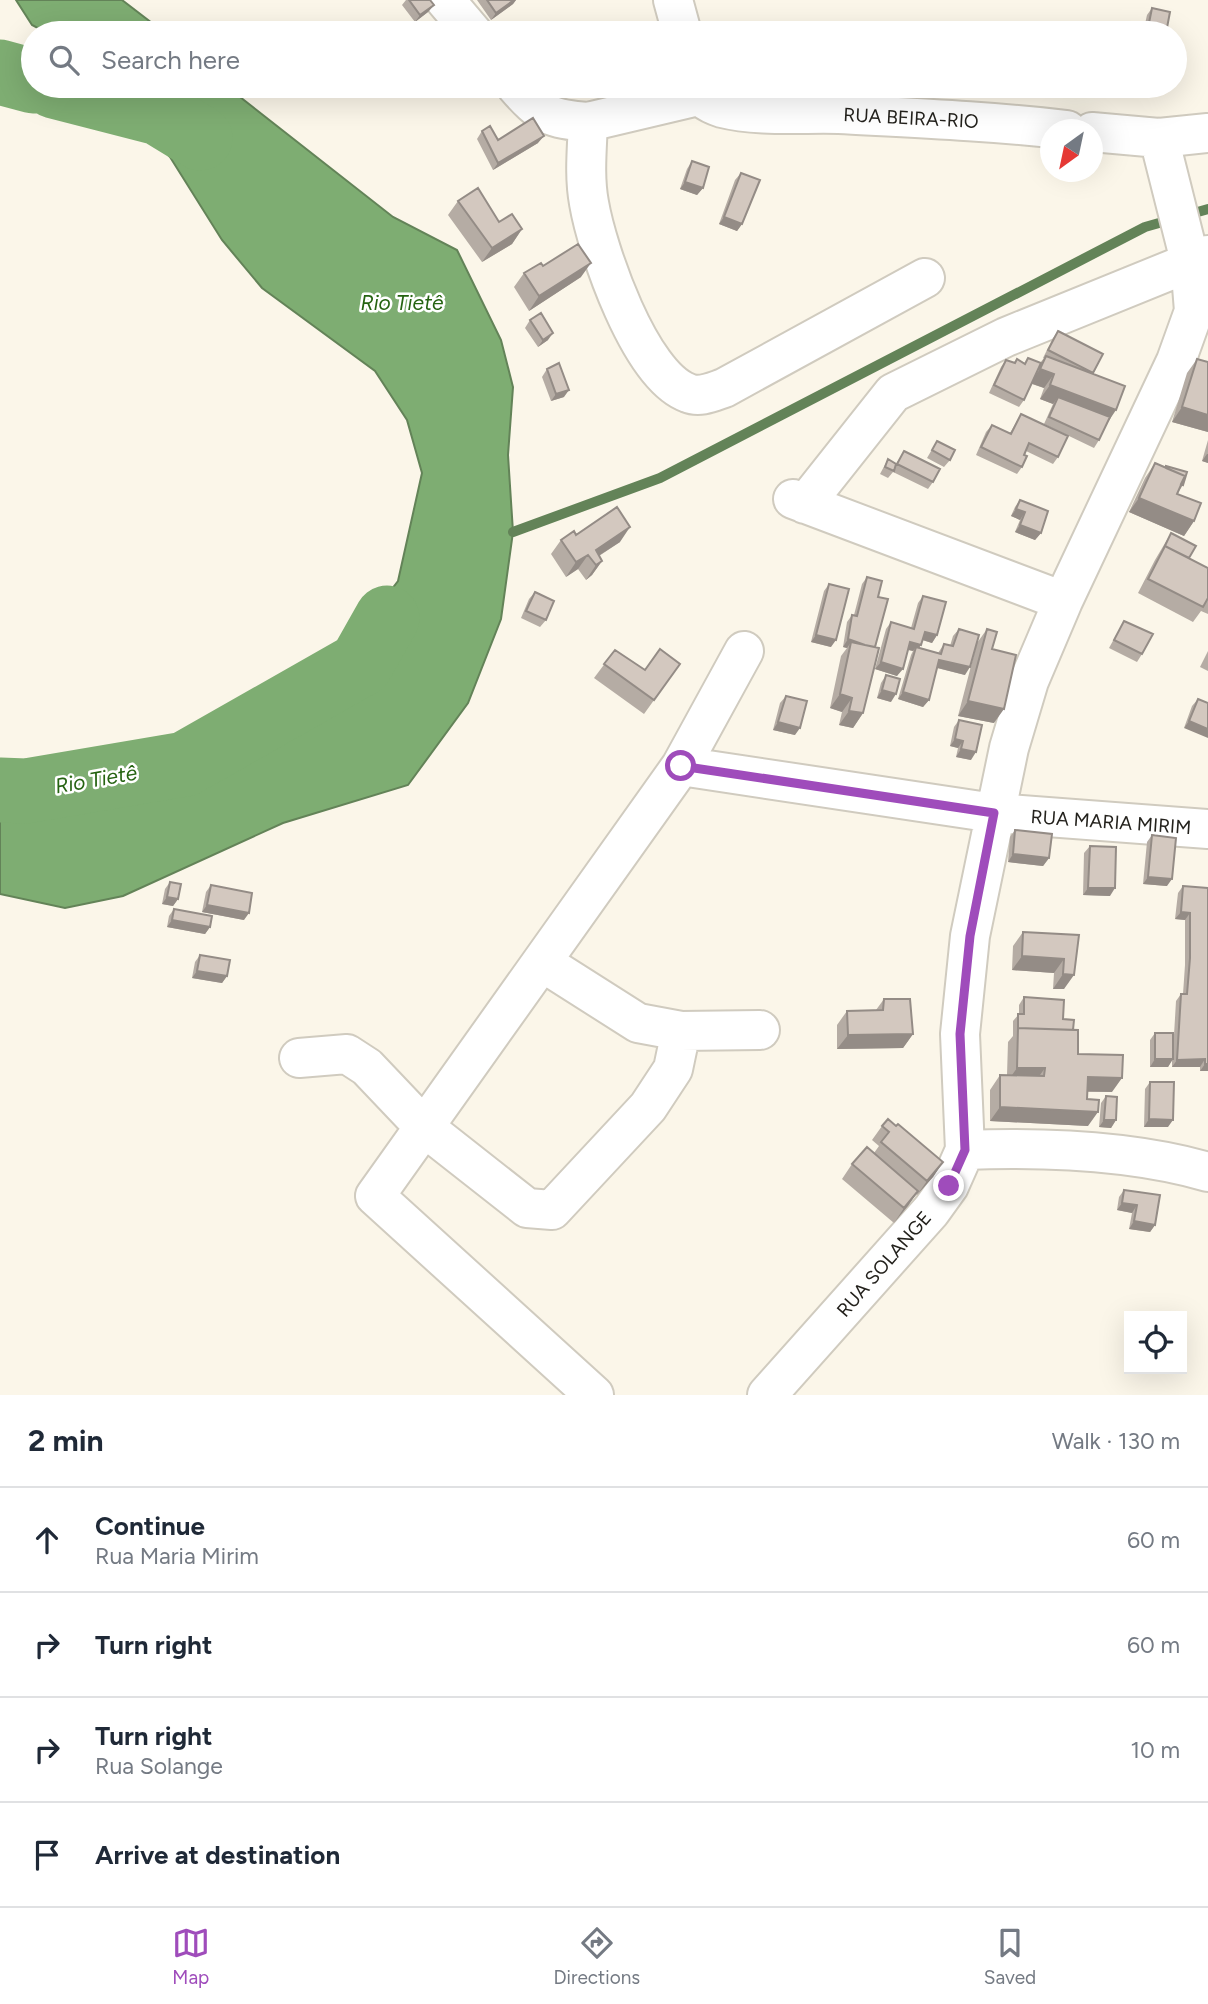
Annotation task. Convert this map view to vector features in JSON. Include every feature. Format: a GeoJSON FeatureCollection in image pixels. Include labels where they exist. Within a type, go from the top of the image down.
{"type":"FeatureCollection","features":[{"type":"Feature","properties":{"kind":"street"},"geometry":{"type":"LineString","coordinates":[[445,0],[463,21]]}},
{"type":"Feature","properties":{"kind":"street"},"geometry":{"type":"LineString","coordinates":[[673,0],[679,21]]}},
{"type":"Feature","properties":{"kind":"street"},"geometry":{"type":"LineString","coordinates":[[527,98],[539,111],[552,118],[588,122],[672,98]]}},
{"type":"Feature","properties":{"kind":"street","name":"RUA BEIRA-RIO"},"geometry":{"type":"LineString","coordinates":[[707,98],[722,107],[754,111],[922,118],[1040,128]]}},
{"type":"Feature","properties":{"kind":"street"},"geometry":{"type":"LineString","coordinates":[[588,122],[586,180],[597,241],[617,298],[648,353],[678,389],[701,396],[724,388],[780,360],[925,278]]}},
{"type":"Feature","properties":{"kind":"street"},"geometry":{"type":"LineString","coordinates":[[1103,135],[1164,152],[1208,133]]}},
{"type":"Feature","properties":{"kind":"street"},"geometry":{"type":"LineString","coordinates":[[1164,152],[1195,254],[1201,316],[1176,361],[1063,601],[1029,681],[994,813],[970,936],[960,1034],[965,1150],[1017,1148],[1083,1152],[1177,1163],[1208,1172]]}},
{"type":"Feature","properties":{"kind":"street"},"geometry":{"type":"LineString","coordinates":[[1063,601],[799,502],[893,393],[1006,337],[1195,254]]}},
{"type":"Feature","properties":{"kind":"street"},"geometry":{"type":"LineString","coordinates":[[594,1395],[375,1196],[681,766],[744,651]]}},
{"type":"Feature","properties":{"kind":"street","name":"RUA MARIA MIRIM"},"geometry":{"type":"LineString","coordinates":[[681,766],[994,813],[1208,829]]}},
{"type":"Feature","properties":{"kind":"street"},"geometry":{"type":"LineString","coordinates":[[542,962],[638,1023],[681,1031],[760,1030]]}},
{"type":"Feature","properties":{"kind":"street"},"geometry":{"type":"LineString","coordinates":[[299,1058],[346,1054],[368,1068],[424,1127],[527,1208],[552,1210],[648,1107],[673,1069],[681,1031]]}},
{"type":"Feature","properties":{"kind":"street","name":"RUA SOLANGE"},"geometry":{"type":"LineString","coordinates":[[767,1395],[931,1211],[949,1186],[965,1150]]}},
{"type":"Feature","properties":{"kind":"water"},"geometry":{"type":"Polygon","coordinates":[[[16,0],[122,0],[149,21],[29,21],[16,0]]]}},
{"type":"Feature","properties":{"kind":"water","name":"Rio Tietê"},"geometry":{"type":"Polygon","coordinates":[[[117,98],[241,98],[393,217],[457,250],[501,340],[513,387],[508,455],[513,532],[501,619],[468,703],[408,785],[283,823],[123,896],[65,908],[0,894],[0,801],[102,801],[189,794],[266,752],[315,710],[351,642],[398,581],[422,473],[407,420],[375,371],[262,288],[222,240],[170,157],[117,98]]]}},
{"type":"Feature","properties":{"kind":"building"},"geometry":{"type":"Polygon","coordinates":[[[409,0],[430,0],[434,5],[420,15],[409,0]]]}},
{"type":"Feature","properties":{"kind":"building"},"geometry":{"type":"Polygon","coordinates":[[[487,0],[514,0],[496,13],[487,0]]]}},
{"type":"Feature","properties":{"kind":"building"},"geometry":{"type":"Polygon","coordinates":[[[1152,8],[1170,12],[1168,21],[1149,21],[1152,8]]]}},
{"type":"Feature","properties":{"kind":"building"},"geometry":{"type":"Polygon","coordinates":[[[533,118],[544,136],[498,163],[482,131],[490,126],[498,140],[533,118]]]}},
{"type":"Feature","properties":{"kind":"building"},"geometry":{"type":"Polygon","coordinates":[[[692,161],[709,167],[703,188],[685,182],[692,161]]]}},
{"type":"Feature","properties":{"kind":"building"},"geometry":{"type":"Polygon","coordinates":[[[741,173],[760,180],[742,224],[724,217],[741,173]]]}},
{"type":"Feature","properties":{"kind":"building"},"geometry":{"type":"Polygon","coordinates":[[[478,188],[499,222],[512,214],[522,229],[492,248],[458,201],[478,188]]]}},
{"type":"Feature","properties":{"kind":"building"},"geometry":{"type":"Polygon","coordinates":[[[578,244],[591,263],[539,296],[524,273],[541,263],[543,266],[578,244]]]}},
{"type":"Feature","properties":{"kind":"building"},"geometry":{"type":"Polygon","coordinates":[[[541,313],[553,333],[543,340],[530,320],[541,313]]]}},
{"type":"Feature","properties":{"kind":"building"},"geometry":{"type":"Polygon","coordinates":[[[1058,331],[1103,354],[1093,373],[1048,350],[1058,331]]]}},
{"type":"Feature","properties":{"kind":"building"},"geometry":{"type":"Polygon","coordinates":[[[1046,356],[1125,386],[1116,410],[1050,385],[1054,374],[1040,369],[1046,356]]]}},
{"type":"Feature","properties":{"kind":"building"},"geometry":{"type":"Polygon","coordinates":[[[1028,358],[1041,363],[1024,400],[994,385],[1006,360],[1015,363],[1017,359],[1025,364],[1028,358]]]}},
{"type":"Feature","properties":{"kind":"building"},"geometry":{"type":"Polygon","coordinates":[[[1197,359],[1208,362],[1208,415],[1182,407],[1197,359]]]}},
{"type":"Feature","properties":{"kind":"building"},"geometry":{"type":"Polygon","coordinates":[[[559,363],[569,390],[556,394],[547,369],[559,363]]]}},
{"type":"Feature","properties":{"kind":"building"},"geometry":{"type":"Polygon","coordinates":[[[1058,397],[1110,417],[1099,440],[1049,417],[1058,397]]]}},
{"type":"Feature","properties":{"kind":"building"},"geometry":{"type":"Polygon","coordinates":[[[1021,414],[1068,436],[1058,457],[1029,443],[1022,467],[981,447],[992,425],[1011,434],[1021,414]]]}},
{"type":"Feature","properties":{"kind":"building"},"geometry":{"type":"Polygon","coordinates":[[[937,441],[955,450],[950,460],[932,450],[937,441]]]}},
{"type":"Feature","properties":{"kind":"building"},"geometry":{"type":"Polygon","coordinates":[[[904,451],[940,469],[933,482],[897,464],[904,451]]]}},
{"type":"Feature","properties":{"kind":"building"},"geometry":{"type":"Polygon","coordinates":[[[888,459],[896,464],[894,471],[885,467],[888,459]]]}},
{"type":"Feature","properties":{"kind":"building"},"geometry":{"type":"Polygon","coordinates":[[[1155,463],[1185,476],[1177,494],[1201,503],[1194,521],[1139,498],[1155,463]]]}},
{"type":"Feature","properties":{"kind":"building"},"geometry":{"type":"Polygon","coordinates":[[[1166,466],[1187,472],[1183,485],[1181,484],[1185,476],[1166,466]]]}},
{"type":"Feature","properties":{"kind":"building"},"geometry":{"type":"Polygon","coordinates":[[[1020,500],[1048,511],[1041,533],[1020,525],[1025,512],[1016,509],[1020,500]]]}},
{"type":"Feature","properties":{"kind":"building"},"geometry":{"type":"Polygon","coordinates":[[[617,507],[630,527],[596,550],[602,561],[596,565],[588,555],[576,562],[561,540],[574,531],[576,535],[617,507]]]}},
{"type":"Feature","properties":{"kind":"building"},"geometry":{"type":"Polygon","coordinates":[[[1171,533],[1196,546],[1189,558],[1165,546],[1163,550],[1171,533]]]}},
{"type":"Feature","properties":{"kind":"building"},"geometry":{"type":"Polygon","coordinates":[[[1165,546],[1208,568],[1208,598],[1203,607],[1148,579],[1165,546]]]}},
{"type":"Feature","properties":{"kind":"building"},"geometry":{"type":"Polygon","coordinates":[[[867,577],[882,581],[878,597],[888,599],[875,647],[848,639],[852,615],[857,616],[867,577]]]}},
{"type":"Feature","properties":{"kind":"building"},"geometry":{"type":"Polygon","coordinates":[[[829,584],[849,589],[836,640],[816,635],[829,584]]]}},
{"type":"Feature","properties":{"kind":"building"},"geometry":{"type":"Polygon","coordinates":[[[535,592],[554,601],[546,620],[526,611],[535,592]]]}},
{"type":"Feature","properties":{"kind":"building"},"geometry":{"type":"Polygon","coordinates":[[[923,596],[946,602],[937,635],[925,632],[921,645],[910,642],[903,669],[881,662],[891,622],[914,629],[923,596]]]}},
{"type":"Feature","properties":{"kind":"building"},"geometry":{"type":"Polygon","coordinates":[[[1124,621],[1153,634],[1142,654],[1114,640],[1124,621]]]}},
{"type":"Feature","properties":{"kind":"building"},"geometry":{"type":"Polygon","coordinates":[[[959,629],[979,635],[970,667],[939,660],[929,700],[903,692],[916,647],[941,654],[944,644],[953,646],[959,629]]]}},
{"type":"Feature","properties":{"kind":"building"},"geometry":{"type":"Polygon","coordinates":[[[987,629],[997,632],[992,649],[1016,655],[1004,709],[968,701],[987,629]]]}},
{"type":"Feature","properties":{"kind":"building"},"geometry":{"type":"Polygon","coordinates":[[[851,642],[879,648],[863,713],[849,711],[852,698],[840,694],[851,642]]]}},
{"type":"Feature","properties":{"kind":"building"},"geometry":{"type":"Polygon","coordinates":[[[660,649],[680,664],[654,700],[604,664],[615,650],[645,670],[660,649]]]}},
{"type":"Feature","properties":{"kind":"building"},"geometry":{"type":"Polygon","coordinates":[[[886,675],[900,679],[896,694],[882,690],[886,675]]]}},
{"type":"Feature","properties":{"kind":"building"},"geometry":{"type":"Polygon","coordinates":[[[786,696],[807,701],[800,728],[778,722],[786,696]]]}},
{"type":"Feature","properties":{"kind":"building"},"geometry":{"type":"Polygon","coordinates":[[[1198,699],[1208,703],[1208,729],[1189,721],[1198,699]]]}},
{"type":"Feature","properties":{"kind":"building"},"geometry":{"type":"Polygon","coordinates":[[[959,720],[982,725],[976,752],[961,749],[963,741],[955,739],[959,720]]]}},
{"type":"Feature","properties":{"kind":"building"},"geometry":{"type":"Polygon","coordinates":[[[1015,830],[1052,834],[1049,858],[1013,854],[1015,830]]]}},
{"type":"Feature","properties":{"kind":"building"},"geometry":{"type":"Polygon","coordinates":[[[1152,835],[1176,838],[1172,879],[1148,877],[1152,835]]]}},
{"type":"Feature","properties":{"kind":"building"},"geometry":{"type":"Polygon","coordinates":[[[1090,846],[1116,847],[1115,888],[1088,888],[1090,846]]]}},
{"type":"Feature","properties":{"kind":"building"},"geometry":{"type":"Polygon","coordinates":[[[170,882],[181,884],[178,899],[167,897],[170,882]]]}},
{"type":"Feature","properties":{"kind":"building"},"geometry":{"type":"Polygon","coordinates":[[[211,885],[252,893],[249,913],[207,905],[211,885]]]}},
{"type":"Feature","properties":{"kind":"building"},"geometry":{"type":"Polygon","coordinates":[[[1183,886],[1208,888],[1208,1064],[1205,1064],[1205,1059],[1177,1060],[1181,994],[1187,994],[1190,958],[1190,913],[1181,912],[1183,886]]]}},
{"type":"Feature","properties":{"kind":"building"},"geometry":{"type":"Polygon","coordinates":[[[174,909],[212,916],[210,927],[172,920],[174,909]]]}},
{"type":"Feature","properties":{"kind":"building"},"geometry":{"type":"Polygon","coordinates":[[[1023,932],[1079,935],[1074,975],[1063,974],[1064,959],[1022,956],[1023,932]]]}},
{"type":"Feature","properties":{"kind":"building"},"geometry":{"type":"Polygon","coordinates":[[[200,955],[230,960],[227,976],[197,971],[200,955]]]}},
{"type":"Feature","properties":{"kind":"building"},"geometry":{"type":"Polygon","coordinates":[[[1024,997],[1064,1000],[1063,1019],[1074,1020],[1073,1030],[1018,1028],[1018,1014],[1024,1014],[1024,997]]]}},
{"type":"Feature","properties":{"kind":"building"},"geometry":{"type":"Polygon","coordinates":[[[884,999],[910,999],[913,1034],[848,1035],[847,1011],[883,1010],[884,999]]]}},
{"type":"Feature","properties":{"kind":"building"},"geometry":{"type":"Polygon","coordinates":[[[1018,1028],[1078,1030],[1078,1054],[1123,1055],[1122,1078],[1088,1077],[1087,1099],[1099,1100],[1098,1112],[1000,1107],[1000,1075],[1044,1076],[1045,1068],[1017,1068],[1018,1028]]]}},
{"type":"Feature","properties":{"kind":"building"},"geometry":{"type":"Polygon","coordinates":[[[1155,1033],[1173,1033],[1173,1059],[1155,1059],[1155,1033]]]}},
{"type":"Feature","properties":{"kind":"building"},"geometry":{"type":"Polygon","coordinates":[[[1150,1082],[1174,1082],[1173,1120],[1149,1119],[1150,1082]]]}},
{"type":"Feature","properties":{"kind":"building"},"geometry":{"type":"Polygon","coordinates":[[[1106,1096],[1117,1097],[1116,1120],[1104,1120],[1106,1096]]]}},
{"type":"Feature","properties":{"kind":"building"},"geometry":{"type":"Polygon","coordinates":[[[888,1119],[896,1126],[898,1124],[943,1162],[927,1181],[881,1142],[889,1132],[882,1126],[888,1119]]]}},
{"type":"Feature","properties":{"kind":"building"},"geometry":{"type":"Polygon","coordinates":[[[867,1147],[918,1191],[904,1208],[852,1164],[867,1147]]]}},
{"type":"Feature","properties":{"kind":"building"},"geometry":{"type":"Polygon","coordinates":[[[1124,1190],[1160,1195],[1155,1225],[1134,1221],[1137,1205],[1122,1203],[1124,1190]]]}},
{"type":"Feature","properties":{"kind":"waterway","name":"Rio Tietê"},"geometry":{"type":"LineString","coordinates":[[0,72],[21,78]]}},
{"type":"Feature","properties":{"kind":"waterway","name":"Rio Tietê"},"geometry":{"type":"LineString","coordinates":[[101,98],[159,113],[200,138]]}},
{"type":"Feature","properties":{"kind":"waterway"},"geometry":{"type":"LineString","coordinates":[[513,532],[660,478],[1145,227],[1208,209]]}},
{"type":"Feature","properties":{"kind":"waterway","name":"Rio Tietê"},"geometry":{"type":"LineString","coordinates":[[0,790],[26,791],[185,764],[361,664],[387,618]]}},
{"type":"Feature","properties":{"kind":"route"},"geometry":{"type":"LineString","coordinates":[[681,766],[994,813],[970,936],[960,1034],[965,1150],[949,1186]]}}]}
